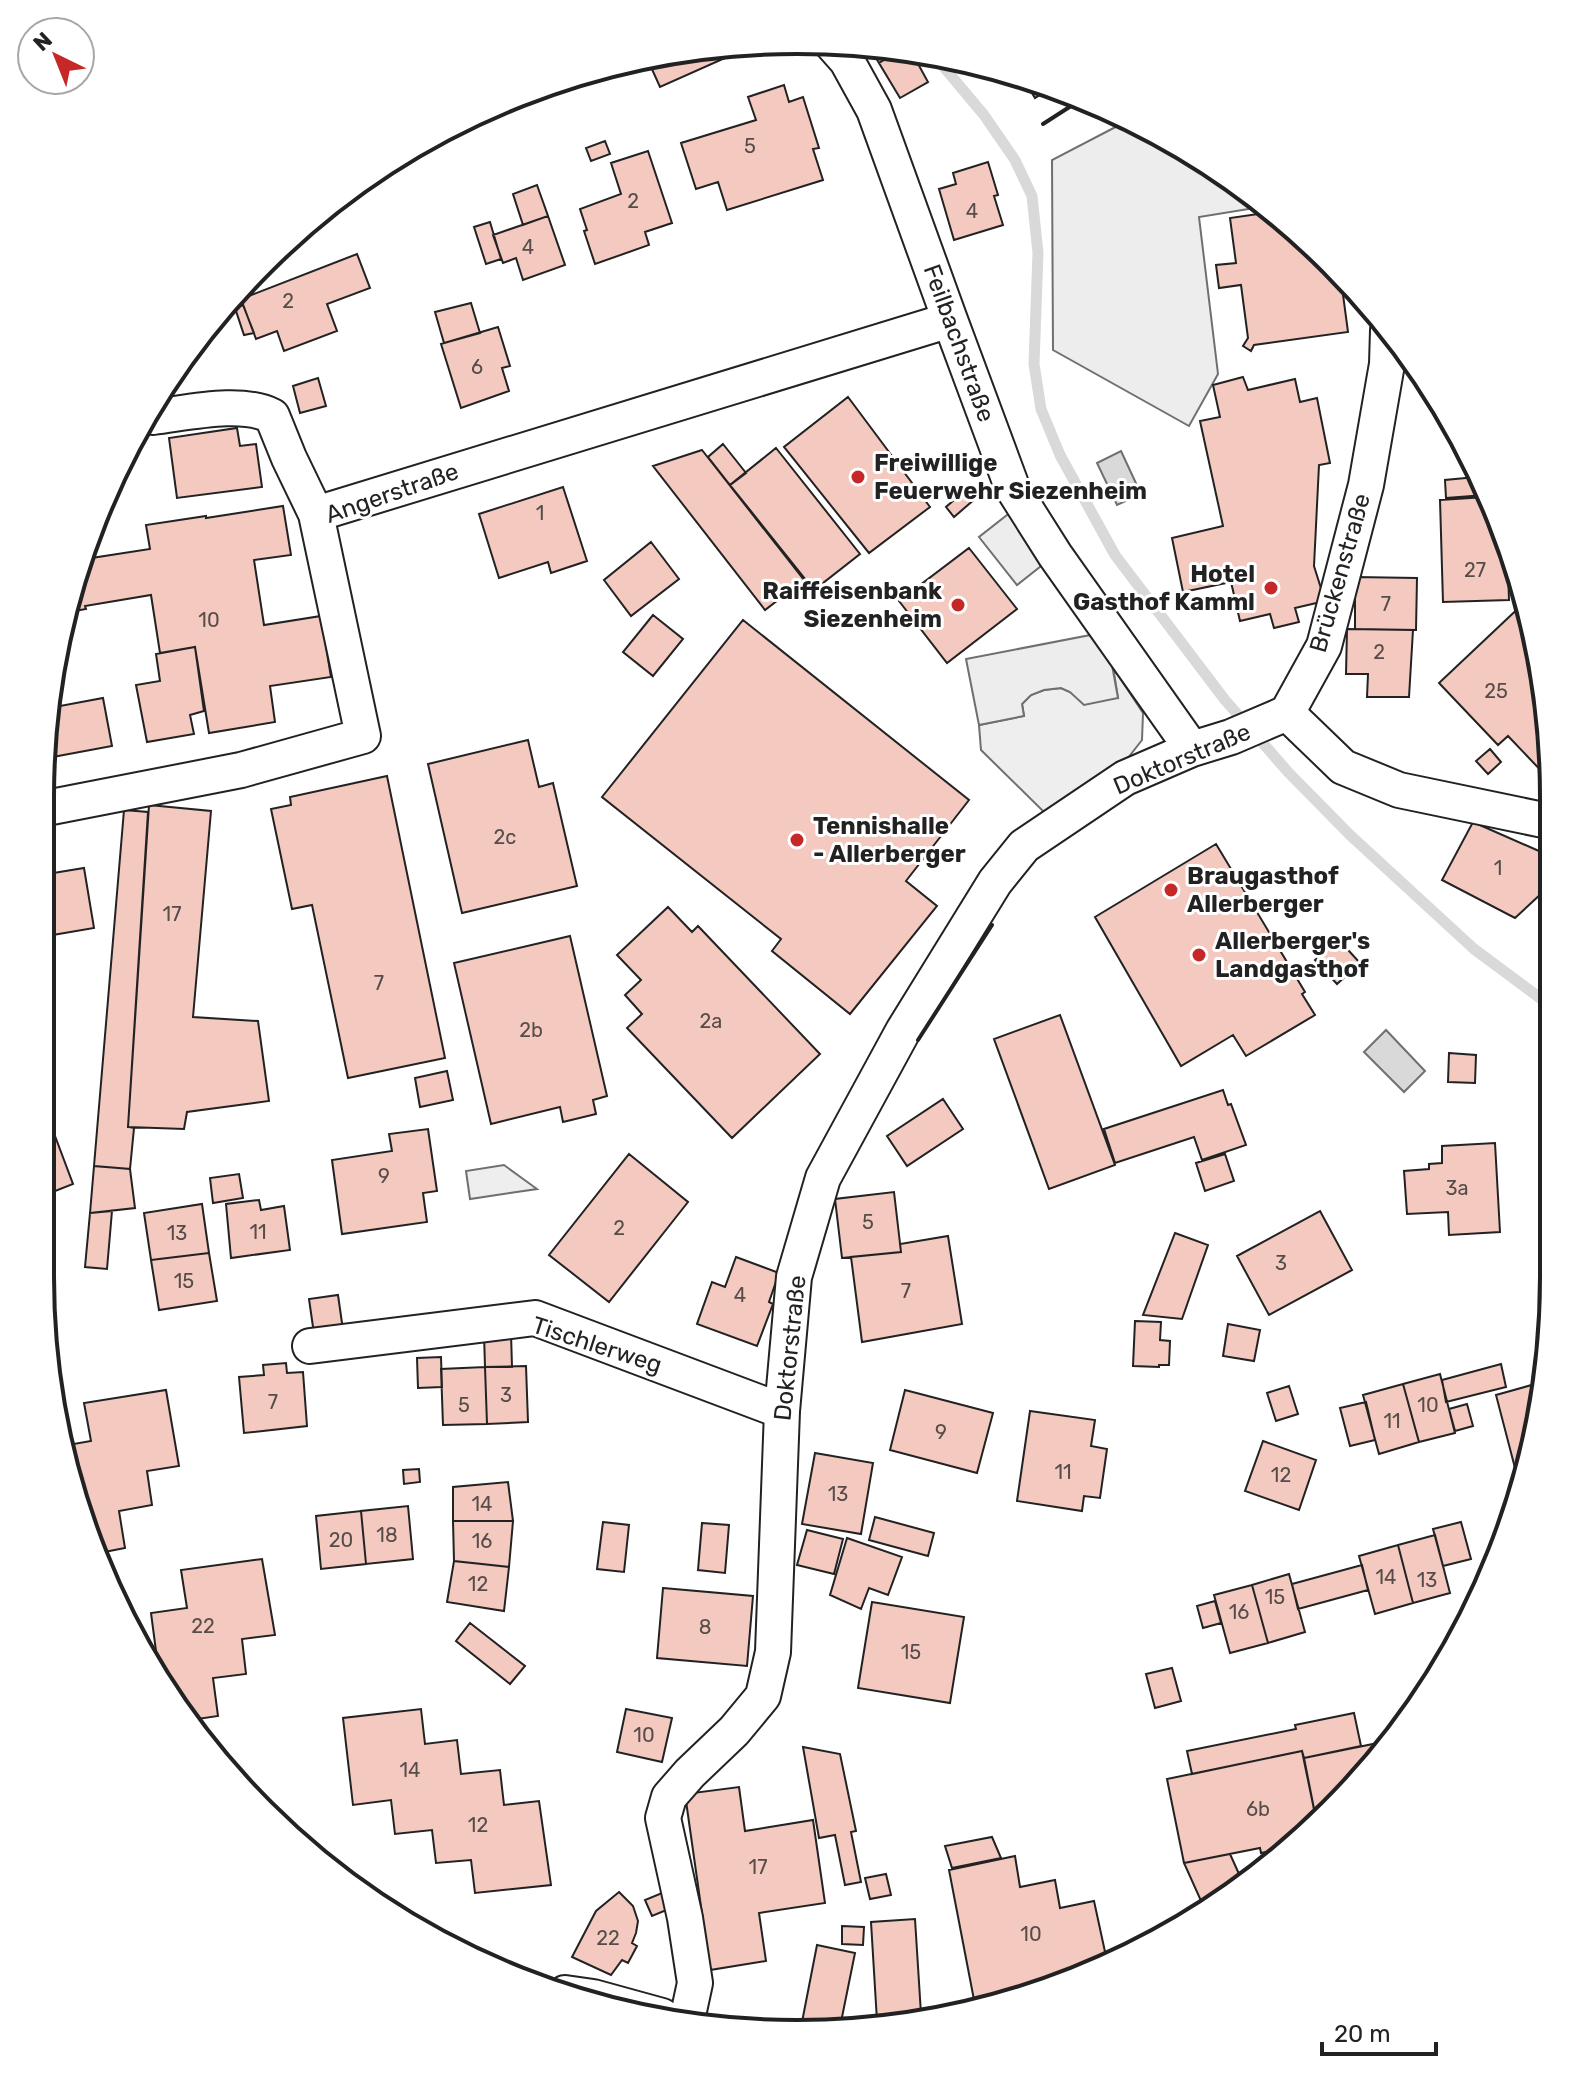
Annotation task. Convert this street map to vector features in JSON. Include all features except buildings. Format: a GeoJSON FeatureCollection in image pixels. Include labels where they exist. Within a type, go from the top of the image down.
{"type":"FeatureCollection","features":[{"type":"Feature","properties":{"kind":"street","name":"Feilbachstraße"},"geometry":{"type":"LineString","coordinates":[[842,56],[874,110],[1012,487],[1192,749]]}},
{"type":"Feature","properties":{"kind":"street","name":"Angerstraße"},"geometry":{"type":"LineString","coordinates":[[54,806],[241,770],[363,736],[316,514],[950,320]]}},
{"type":"Feature","properties":{"kind":"street","name":"Brückenstraße"},"geometry":{"type":"LineString","coordinates":[[1279,717],[1324,646],[1401,365]]}},
{"type":"Feature","properties":{"kind":"street"},"geometry":{"type":"LineString","coordinates":[[159,416],[244,407],[272,416],[316,514]]}},
{"type":"Feature","properties":{"kind":"street"},"geometry":{"type":"LineString","coordinates":[[1279,717],[1343,767],[1399,790],[1540,819]]}},
{"type":"Feature","properties":{"kind":"street","name":"Doktorstraße"},"geometry":{"type":"LineString","coordinates":[[689,2012],[695,1983],[685,1918],[663,1818],[669,1797],[734,1731],[763,1696],[773,1652],[782,1411],[794,1277],[823,1178],[903,1031],[995,882],[1024,846],[1125,778],[1279,717]]}},
{"type":"Feature","properties":{"kind":"street","name":"Tischlerweg"},"geometry":{"type":"LineString","coordinates":[[310,1346],[535,1318],[782,1411]]}},
{"type":"Feature","properties":{"kind":"shaded area"},"geometry":{"type":"Polygon","coordinates":[[[1116,127],[1210,179],[1250,209],[1199,217],[1218,374],[1189,426],[1053,350],[1052,160],[1116,127]]]}},
{"type":"Feature","properties":{"kind":"shaded area"},"geometry":{"type":"Polygon","coordinates":[[[1121,451],[1141,494],[1117,505],[1097,463],[1121,451]]]}},
{"type":"Feature","properties":{"kind":"shaded area"},"geometry":{"type":"Polygon","coordinates":[[[1021,504],[1055,555],[1017,585],[979,537],[1021,504]]]}},
{"type":"Feature","properties":{"kind":"shaded area"},"geometry":{"type":"Polygon","coordinates":[[[1106,632],[1118,698],[1084,705],[1061,688],[1044,690],[1031,695],[1022,704],[1024,716],[979,725],[966,659],[1106,632]]]}},
{"type":"Feature","properties":{"kind":"shaded area"},"geometry":{"type":"Polygon","coordinates":[[[1116,672],[1143,713],[1142,740],[1124,763],[1045,813],[981,750],[979,725],[1024,716],[1022,704],[1031,695],[1044,690],[1061,688],[1118,698],[1116,672]]]}},
{"type":"Feature","properties":{"kind":"shaded area"},"geometry":{"type":"Polygon","coordinates":[[[1386,1030],[1425,1071],[1404,1092],[1364,1052],[1386,1030]]]}},
{"type":"Feature","properties":{"kind":"shaded area"},"geometry":{"type":"Polygon","coordinates":[[[504,1165],[537,1189],[470,1199],[466,1171],[504,1165]]]}},
{"type":"Feature","properties":{"kind":"waterway"},"geometry":{"type":"LineString","coordinates":[[945,69],[984,115],[1015,160],[1032,196],[1038,253],[1034,364],[1041,409],[1060,455],[1115,555],[1225,700],[1288,772],[1350,835],[1474,949],[1540,998]]}},
{"type":"Feature","properties":{"kind":"wall"},"geometry":{"type":"LineString","coordinates":[[1043,124],[1070,107]]}},
{"type":"Feature","properties":{"kind":"wall"},"geometry":{"type":"LineString","coordinates":[[918,1040],[992,925]]}},
{"type":"Feature","properties":{"kind":"place","name":"Freiwillige Feuerwehr Siezenheim"},"geometry":{"type":"Point","coordinates":[858,477]}},
{"type":"Feature","properties":{"kind":"place","name":"Hotel Gasthof Kamml"},"geometry":{"type":"Point","coordinates":[1271,588]}},
{"type":"Feature","properties":{"kind":"place","name":"Raiffeisenbank Siezenheim"},"geometry":{"type":"Point","coordinates":[958,605]}},
{"type":"Feature","properties":{"kind":"place","name":"Tennishalle - Allerberger"},"geometry":{"type":"Point","coordinates":[797,840]}},
{"type":"Feature","properties":{"kind":"place","name":"Braugasthof Allerberger"},"geometry":{"type":"Point","coordinates":[1171,890]}},
{"type":"Feature","properties":{"kind":"place","name":"Allerberger's Landgasthof"},"geometry":{"type":"Point","coordinates":[1199,955]}}]}
